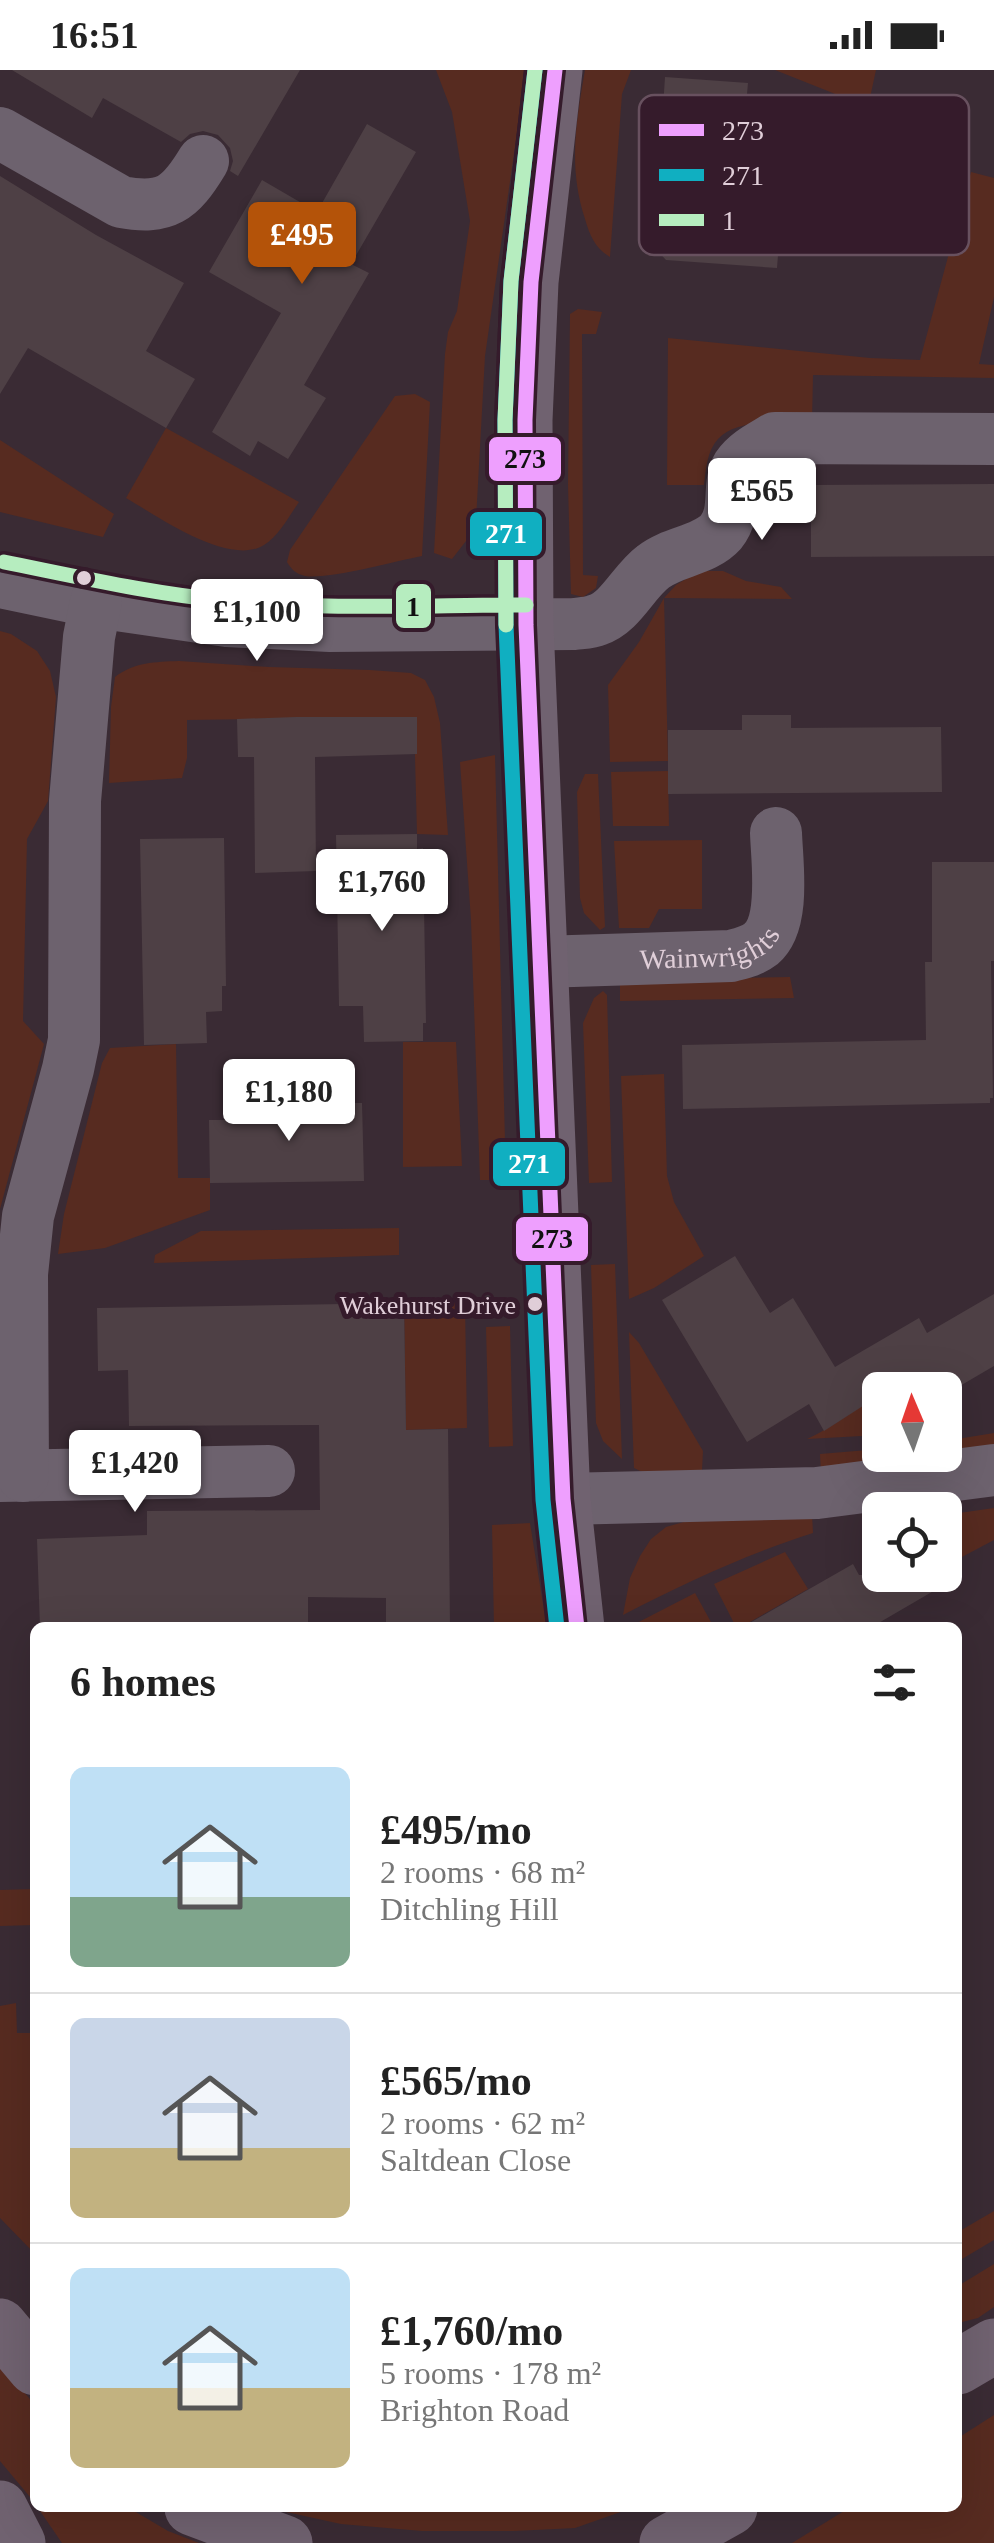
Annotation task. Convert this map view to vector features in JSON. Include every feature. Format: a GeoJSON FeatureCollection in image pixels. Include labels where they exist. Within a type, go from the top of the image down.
{"type":"FeatureCollection","features":[{"type":"Feature","properties":{"kind":"main road"},"geometry":{"type":"LineString","coordinates":[[555,70],[531,282],[526,625],[562,1499],[576,1622]]}},
{"type":"Feature","properties":{"kind":"main road"},"geometry":{"type":"LineString","coordinates":[[0,2326],[30,2362]]}},
{"type":"Feature","properties":{"kind":"main road"},"geometry":{"type":"LineString","coordinates":[[962,2365],[994,2346]]}},
{"type":"Feature","properties":{"kind":"main road"},"geometry":{"type":"LineString","coordinates":[[0,2508],[18,2543]]}},
{"type":"Feature","properties":{"kind":"main road"},"geometry":{"type":"LineString","coordinates":[[203,2512],[286,2543]]}},
{"type":"Feature","properties":{"kind":"main road"},"geometry":{"type":"LineString","coordinates":[[667,2543],[723,2512]]}},
{"type":"Feature","properties":{"kind":"street"},"geometry":{"type":"LineString","coordinates":[[0,134],[121,202],[141,205],[158,205],[176,197],[203,162]]}},
{"type":"Feature","properties":{"kind":"street"},"geometry":{"type":"LineString","coordinates":[[0,582],[96,602],[226,621],[330,626],[574,624],[600,620],[653,567],[719,534],[732,514],[737,468],[752,452],[775,438],[994,439]]}},
{"type":"Feature","properties":{"kind":"street"},"geometry":{"type":"LineString","coordinates":[[96,602],[88,637],[75,801],[74,1040],[28,1216],[12,1476],[268,1471]]}},
{"type":"Feature","properties":{"kind":"street","name":"Wainwrights"},"geometry":{"type":"LineString","coordinates":[[540,962],[731,956],[750,951],[765,941],[778,910],[776,833]]}},
{"type":"Feature","properties":{"kind":"street"},"geometry":{"type":"LineString","coordinates":[[562,1499],[817,1493],[994,1470]]}},
{"type":"Feature","properties":{"kind":"shaded area"},"geometry":{"type":"Polygon","coordinates":[[[436,70],[526,70],[485,356],[476,520],[452,559],[434,553],[445,354],[448,332],[457,311],[470,221],[452,112],[436,70]]]}},
{"type":"Feature","properties":{"kind":"shaded area"},"geometry":{"type":"Polygon","coordinates":[[[585,70],[631,70],[622,94],[610,257],[591,236],[577,181],[577,127],[585,70]]]}},
{"type":"Feature","properties":{"kind":"shaded area"},"geometry":{"type":"Polygon","coordinates":[[[775,70],[876,70],[871,95],[838,95],[775,70]]]}},
{"type":"Feature","properties":{"kind":"shaded area"},"geometry":{"type":"Polygon","coordinates":[[[971,172],[994,178],[994,297],[979,364],[994,365],[994,378],[813,375],[812,421],[737,427],[714,444],[704,485],[667,485],[668,338],[920,360],[948,255],[969,255],[971,172]]]}},
{"type":"Feature","properties":{"kind":"shaded area"},"geometry":{"type":"Polygon","coordinates":[[[578,309],[602,312],[596,334],[582,334],[583,575],[598,576],[596,588],[583,597],[571,594],[568,484],[570,314],[578,309]]]}},
{"type":"Feature","properties":{"kind":"shaded area"},"geometry":{"type":"Polygon","coordinates":[[[415,394],[430,402],[422,556],[329,575],[296,573],[287,562],[290,550],[395,396],[415,394]]]}},
{"type":"Feature","properties":{"kind":"shaded area"},"geometry":{"type":"Polygon","coordinates":[[[166,428],[299,502],[274,536],[249,550],[213,545],[126,498],[166,428]]]}},
{"type":"Feature","properties":{"kind":"shaded area"},"geometry":{"type":"Polygon","coordinates":[[[0,440],[114,514],[103,537],[0,512],[0,440]]]}},
{"type":"Feature","properties":{"kind":"shaded area"},"geometry":{"type":"Polygon","coordinates":[[[699,571],[723,571],[746,581],[781,587],[792,599],[664,598],[699,571]]]}},
{"type":"Feature","properties":{"kind":"shaded area"},"geometry":{"type":"Polygon","coordinates":[[[664,598],[668,761],[610,762],[608,685],[664,598]]]}},
{"type":"Feature","properties":{"kind":"shaded area"},"geometry":{"type":"Polygon","coordinates":[[[0,631],[37,651],[50,671],[56,697],[48,801],[27,839],[23,1021],[44,1044],[0,1209],[0,631]]]}},
{"type":"Feature","properties":{"kind":"shaded area"},"geometry":{"type":"Polygon","coordinates":[[[179,661],[411,673],[425,680],[440,723],[448,835],[417,834],[414,717],[187,720],[187,758],[182,778],[109,783],[115,677],[138,666],[179,661]]]}},
{"type":"Feature","properties":{"kind":"shaded area"},"geometry":{"type":"Polygon","coordinates":[[[495,755],[506,1180],[480,1180],[471,920],[460,762],[495,755]]]}},
{"type":"Feature","properties":{"kind":"shaded area"},"geometry":{"type":"Polygon","coordinates":[[[668,771],[669,826],[613,826],[611,772],[668,771]]]}},
{"type":"Feature","properties":{"kind":"shaded area"},"geometry":{"type":"Polygon","coordinates":[[[585,774],[598,774],[605,927],[600,930],[584,913],[580,898],[577,792],[585,774]]]}},
{"type":"Feature","properties":{"kind":"shaded area"},"geometry":{"type":"Polygon","coordinates":[[[702,840],[702,909],[659,909],[649,928],[619,928],[614,841],[702,840]]]}},
{"type":"Feature","properties":{"kind":"shaded area"},"geometry":{"type":"Polygon","coordinates":[[[790,977],[794,998],[620,1001],[620,983],[629,980],[790,977]]]}},
{"type":"Feature","properties":{"kind":"shaded area"},"geometry":{"type":"Polygon","coordinates":[[[603,991],[607,995],[612,1182],[589,1183],[583,1023],[594,998],[603,991]]]}},
{"type":"Feature","properties":{"kind":"shaded area"},"geometry":{"type":"Polygon","coordinates":[[[403,1042],[456,1042],[462,1166],[403,1167],[403,1042]]]}},
{"type":"Feature","properties":{"kind":"shaded area"},"geometry":{"type":"Polygon","coordinates":[[[176,1044],[178,1178],[210,1178],[210,1210],[105,1248],[58,1254],[64,1214],[102,1063],[110,1048],[176,1044]]]}},
{"type":"Feature","properties":{"kind":"shaded area"},"geometry":{"type":"Polygon","coordinates":[[[664,1074],[667,1176],[674,1202],[704,1256],[629,1299],[621,1076],[664,1074]]]}},
{"type":"Feature","properties":{"kind":"shaded area"},"geometry":{"type":"Polygon","coordinates":[[[399,1228],[399,1255],[154,1263],[155,1255],[201,1231],[399,1228]]]}},
{"type":"Feature","properties":{"kind":"shaded area"},"geometry":{"type":"Polygon","coordinates":[[[615,1264],[622,1459],[603,1441],[596,1423],[591,1265],[615,1264]]]}},
{"type":"Feature","properties":{"kind":"shaded area"},"geometry":{"type":"Polygon","coordinates":[[[404,1303],[465,1303],[467,1428],[406,1430],[404,1303]]]}},
{"type":"Feature","properties":{"kind":"shaded area"},"geometry":{"type":"Polygon","coordinates":[[[510,1326],[513,1446],[489,1447],[486,1327],[510,1326]]]}},
{"type":"Feature","properties":{"kind":"shaded area"},"geometry":{"type":"Polygon","coordinates":[[[629,1332],[703,1451],[702,1470],[651,1476],[634,1468],[629,1332]]]}},
{"type":"Feature","properties":{"kind":"shaded area"},"geometry":{"type":"Polygon","coordinates":[[[862,1404],[862,1436],[807,1439],[827,1429],[862,1404]]]}},
{"type":"Feature","properties":{"kind":"shaded area"},"geometry":{"type":"Polygon","coordinates":[[[994,1433],[994,1453],[962,1457],[962,1438],[994,1433]]]}},
{"type":"Feature","properties":{"kind":"shaded area"},"geometry":{"type":"Polygon","coordinates":[[[862,1450],[862,1469],[821,1474],[820,1454],[862,1450]]]}},
{"type":"Feature","properties":{"kind":"shaded area"},"geometry":{"type":"Polygon","coordinates":[[[994,1508],[994,1540],[962,1557],[962,1513],[994,1508]]]}},
{"type":"Feature","properties":{"kind":"shaded area"},"geometry":{"type":"Polygon","coordinates":[[[812,1514],[813,1533],[716,1570],[623,1615],[630,1578],[640,1556],[651,1539],[666,1527],[691,1520],[812,1514]]]}},
{"type":"Feature","properties":{"kind":"shaded area"},"geometry":{"type":"Polygon","coordinates":[[[530,1523],[546,1622],[494,1622],[492,1525],[530,1523]]]}},
{"type":"Feature","properties":{"kind":"shaded area"},"geometry":{"type":"Polygon","coordinates":[[[785,1552],[808,1589],[750,1622],[733,1622],[714,1584],[785,1552]]]}},
{"type":"Feature","properties":{"kind":"shaded area"},"geometry":{"type":"Polygon","coordinates":[[[695,1593],[711,1622],[639,1622],[695,1593]]]}},
{"type":"Feature","properties":{"kind":"shaded area"},"geometry":{"type":"Polygon","coordinates":[[[30,1889],[30,1925],[0,1926],[0,1890],[30,1889]]]}},
{"type":"Feature","properties":{"kind":"shaded area"},"geometry":{"type":"Polygon","coordinates":[[[16,2003],[17,2033],[30,2033],[30,2249],[0,2218],[0,2006],[16,2003]]]}},
{"type":"Feature","properties":{"kind":"shaded area"},"geometry":{"type":"Polygon","coordinates":[[[994,2211],[994,2240],[962,2259],[962,2230],[994,2211]]]}},
{"type":"Feature","properties":{"kind":"shaded area"},"geometry":{"type":"Polygon","coordinates":[[[994,2264],[994,2307],[978,2318],[962,2322],[962,2284],[994,2264]]]}},
{"type":"Feature","properties":{"kind":"shaded area"},"geometry":{"type":"Polygon","coordinates":[[[0,2364],[30,2399],[30,2497],[0,2461],[0,2364]]]}},
{"type":"Feature","properties":{"kind":"shaded area"},"geometry":{"type":"Polygon","coordinates":[[[994,2415],[994,2543],[792,2543],[842,2512],[962,2512],[962,2435],[994,2415]]]}},
{"type":"Feature","properties":{"kind":"shaded area"},"geometry":{"type":"Polygon","coordinates":[[[41,2512],[136,2512],[199,2543],[62,2543],[41,2512]]]}},
{"type":"Feature","properties":{"kind":"shaded area"},"geometry":{"type":"Polygon","coordinates":[[[286,2512],[621,2512],[575,2528],[514,2531],[422,2531],[341,2524],[286,2512]]]}},
{"type":"Feature","properties":{"kind":"building"},"geometry":{"type":"Polygon","coordinates":[[[12,70],[300,70],[238,176],[230,171],[230,148],[218,135],[203,131],[190,134],[181,142],[103,98],[92,118],[12,70]]]}},
{"type":"Feature","properties":{"kind":"building"},"geometry":{"type":"Polygon","coordinates":[[[665,77],[748,83],[747,94],[762,95],[664,95],[665,77]]]}},
{"type":"Feature","properties":{"kind":"building"},"geometry":{"type":"Polygon","coordinates":[[[367,124],[416,152],[351,264],[369,273],[304,385],[326,398],[288,459],[258,441],[250,456],[212,432],[281,313],[209,272],[262,180],[317,212],[367,124]]]}},
{"type":"Feature","properties":{"kind":"building"},"geometry":{"type":"Polygon","coordinates":[[[0,176],[184,283],[146,351],[195,379],[166,428],[28,348],[0,394],[0,176]]]}},
{"type":"Feature","properties":{"kind":"building"},"geometry":{"type":"Polygon","coordinates":[[[661,255],[778,255],[777,268],[666,260],[661,255]]]}},
{"type":"Feature","properties":{"kind":"building"},"geometry":{"type":"Polygon","coordinates":[[[994,484],[994,556],[811,557],[811,485],[994,484]]]}},
{"type":"Feature","properties":{"kind":"building"},"geometry":{"type":"Polygon","coordinates":[[[742,715],[791,715],[791,728],[941,727],[942,792],[668,794],[668,730],[742,730],[742,715]]]}},
{"type":"Feature","properties":{"kind":"building"},"geometry":{"type":"Polygon","coordinates":[[[417,717],[417,754],[315,757],[316,871],[255,873],[254,757],[238,757],[237,719],[417,717]]]}},
{"type":"Feature","properties":{"kind":"building"},"geometry":{"type":"Polygon","coordinates":[[[417,834],[417,849],[423,848],[423,1041],[364,1042],[363,1006],[339,1006],[336,835],[417,834]]]}},
{"type":"Feature","properties":{"kind":"building"},"geometry":{"type":"Polygon","coordinates":[[[224,838],[226,986],[222,986],[222,1011],[206,1012],[207,1043],[144,1045],[140,839],[224,838]]]}},
{"type":"Feature","properties":{"kind":"building"},"geometry":{"type":"Polygon","coordinates":[[[932,862],[994,862],[990,1103],[683,1109],[682,1045],[926,1040],[925,962],[932,962],[932,862]]]}},
{"type":"Feature","properties":{"kind":"building"},"geometry":{"type":"Polygon","coordinates":[[[362,1103],[364,1181],[210,1183],[209,1120],[239,1120],[239,1105],[362,1103]]]}},
{"type":"Feature","properties":{"kind":"building"},"geometry":{"type":"Polygon","coordinates":[[[735,1256],[770,1313],[793,1298],[835,1367],[919,1318],[927,1333],[994,1294],[994,1366],[962,1385],[962,1372],[862,1372],[862,1407],[824,1431],[809,1404],[747,1442],[662,1300],[735,1256]]]}},
{"type":"Feature","properties":{"kind":"building"},"geometry":{"type":"Polygon","coordinates":[[[404,1303],[406,1430],[448,1429],[450,1622],[386,1622],[386,1598],[308,1597],[308,1622],[40,1622],[37,1539],[147,1535],[147,1511],[320,1510],[319,1425],[129,1426],[128,1370],[98,1371],[97,1308],[404,1303]]]}},
{"type":"Feature","properties":{"kind":"building"},"geometry":{"type":"Polygon","coordinates":[[[853,1564],[862,1575],[862,1592],[932,1592],[880,1622],[752,1622],[853,1564]]]}},
{"type":"Feature","properties":{"kind":"transit line","name":"271"},"geometry":{"type":"LineString","coordinates":[[535,70],[511,281],[505,420],[506,625],[543,1500],[556,1622]]}},
{"type":"Feature","properties":{"kind":"transit line","name":"1"},"geometry":{"type":"LineString","coordinates":[[506,625],[505,420],[511,281],[535,70]]}},
{"type":"Feature","properties":{"kind":"transit line","name":"273"},"geometry":{"type":"LineString","coordinates":[[555,70],[531,282],[525,420],[526,625],[563,1499],[576,1622]]}},
{"type":"Feature","properties":{"kind":"transit line","name":"1"},"geometry":{"type":"LineString","coordinates":[[4,562],[144,590],[229,601],[340,606],[526,605]]}},
{"type":"Feature","properties":{"kind":"place","name":"Wakehurst Drive"},"geometry":{"type":"Point","coordinates":[535,1304]}}]}
